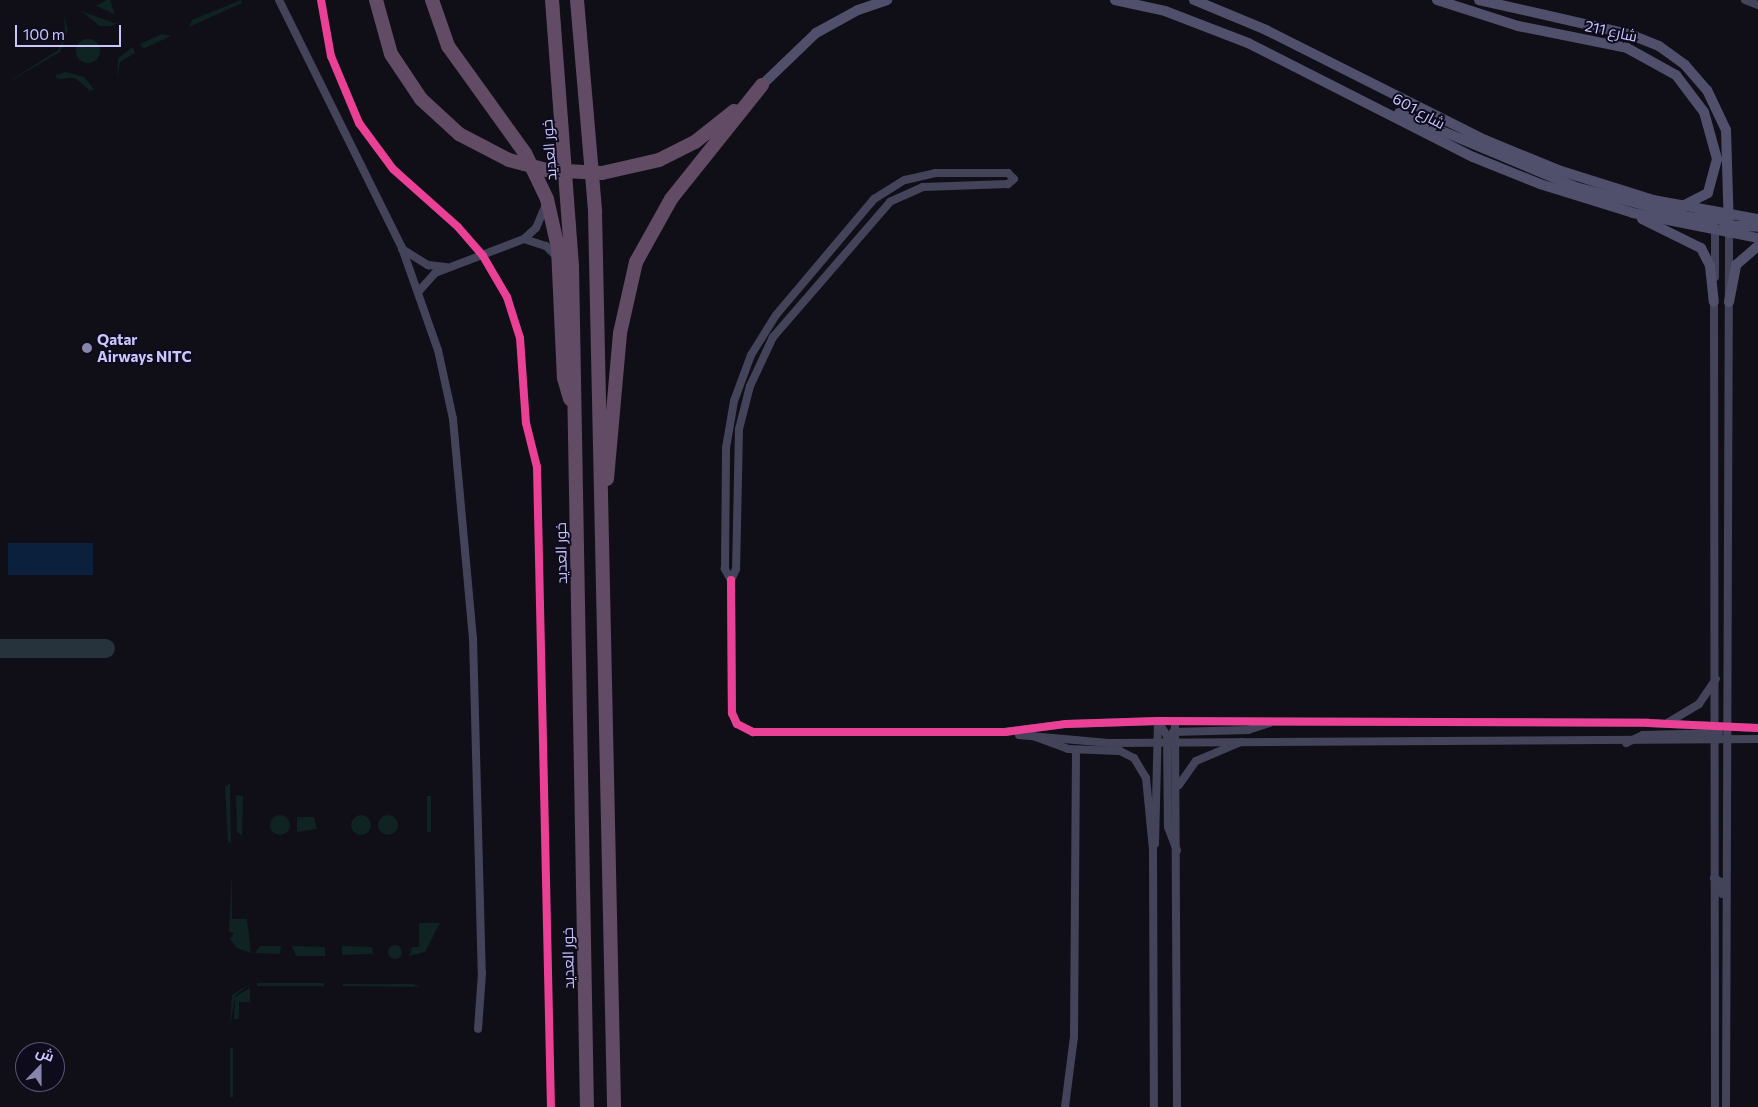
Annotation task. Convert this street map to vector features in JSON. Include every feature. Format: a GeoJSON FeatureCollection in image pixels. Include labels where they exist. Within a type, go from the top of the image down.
{"type":"FeatureCollection","features":[{"type":"Feature","properties":{"kind":"highway"},"geometry":{"type":"LineString","coordinates":[[376,0],[391,54],[420,99],[459,134],[509,160],[547,170],[602,173],[659,160],[707,133],[762,85]]}},
{"type":"Feature","properties":{"kind":"highway"},"geometry":{"type":"LineString","coordinates":[[432,0],[448,46],[525,152],[547,199],[558,259],[564,378],[575,409]]}},
{"type":"Feature","properties":{"kind":"highway","name":"خور العديد"},"geometry":{"type":"LineString","coordinates":[[552,0],[569,199],[575,409],[587,1107]]}},
{"type":"Feature","properties":{"kind":"highway"},"geometry":{"type":"LineString","coordinates":[[577,0],[595,212],[614,1107]]}},
{"type":"Feature","properties":{"kind":"highway"},"geometry":{"type":"LineString","coordinates":[[601,522],[620,333],[636,262],[671,198],[762,85]]}},
{"type":"Feature","properties":{"kind":"main road"},"geometry":{"type":"LineString","coordinates":[[762,85],[816,33],[858,10],[887,0]]}},
{"type":"Feature","properties":{"kind":"main road","name":"شارع 601"},"geometry":{"type":"LineString","coordinates":[[1115,0],[1212,28],[1377,105],[1496,167],[1633,213],[1715,232]]}},
{"type":"Feature","properties":{"kind":"main road","name":"شارع 601"},"geometry":{"type":"LineString","coordinates":[[1194,0],[1266,30],[1499,146],[1588,180],[1682,206],[1729,224]]}},
{"type":"Feature","properties":{"kind":"main road","name":"شارع 211"},"geometry":{"type":"LineString","coordinates":[[1437,0],[1518,26],[1627,48],[1676,75],[1704,112],[1717,159],[1708,192],[1682,206]]}},
{"type":"Feature","properties":{"kind":"main road","name":"شارع 211"},"geometry":{"type":"LineString","coordinates":[[1479,0],[1629,34],[1659,46],[1685,65],[1707,90],[1726,130],[1729,224]]}},
{"type":"Feature","properties":{"kind":"main road"},"geometry":{"type":"LineString","coordinates":[[1377,105],[1526,169],[1598,193],[1698,218],[1758,227]]}},
{"type":"Feature","properties":{"kind":"main road"},"geometry":{"type":"LineString","coordinates":[[1633,213],[1701,248],[1710,266],[1714,302]]}},
{"type":"Feature","properties":{"kind":"main road"},"geometry":{"type":"LineString","coordinates":[[1715,232],[1729,224],[1758,219]]}},
{"type":"Feature","properties":{"kind":"main road"},"geometry":{"type":"LineString","coordinates":[[1729,224],[1758,238]]}},
{"type":"Feature","properties":{"kind":"main road"},"geometry":{"type":"LineString","coordinates":[[1729,302],[1736,265],[1758,246]]}},
{"type":"Feature","properties":{"kind":"street"},"geometry":{"type":"LineString","coordinates":[[1745,0],[1758,5]]}},
{"type":"Feature","properties":{"kind":"street"},"geometry":{"type":"LineString","coordinates":[[282,2],[402,248],[419,291],[454,419],[470,582],[481,940],[478,1029]]}},
{"type":"Feature","properties":{"kind":"street"},"geometry":{"type":"LineString","coordinates":[[731,580],[725,569],[728,432],[745,370],[767,327],[868,206],[888,189],[936,173],[1011,174],[1014,178],[1008,184],[935,184],[890,202],[773,337],[750,386],[739,429],[736,568],[731,580],[732,713],[747,731],[1005,732],[1109,743],[1172,741],[1626,743],[1715,742],[1758,739]]}},
{"type":"Feature","properties":{"kind":"street"},"geometry":{"type":"LineString","coordinates":[[419,291],[430,276],[524,239],[536,228],[547,199]]}},
{"type":"Feature","properties":{"kind":"street"},"geometry":{"type":"LineString","coordinates":[[1726,1107],[1729,224]]}},
{"type":"Feature","properties":{"kind":"street"},"geometry":{"type":"LineString","coordinates":[[1715,232],[1717,677],[1714,878],[1715,1107]]}},
{"type":"Feature","properties":{"kind":"street"},"geometry":{"type":"LineString","coordinates":[[524,239],[546,246],[558,259]]}},
{"type":"Feature","properties":{"kind":"street"},"geometry":{"type":"LineString","coordinates":[[402,248],[428,265],[450,268]]}},
{"type":"Feature","properties":{"kind":"street"},"geometry":{"type":"LineString","coordinates":[[1667,724],[1699,704],[1717,677]]}},
{"type":"Feature","properties":{"kind":"street"},"geometry":{"type":"LineString","coordinates":[[1005,732],[1066,724],[1158,722],[1667,724],[1716,729]]}},
{"type":"Feature","properties":{"kind":"street"},"geometry":{"type":"LineString","coordinates":[[1158,722],[1172,741],[1178,792],[1177,1107]]}},
{"type":"Feature","properties":{"kind":"street"},"geometry":{"type":"LineString","coordinates":[[1153,850],[1158,828],[1158,722]]}},
{"type":"Feature","properties":{"kind":"street"},"geometry":{"type":"LineString","coordinates":[[1175,722],[1176,732],[1172,741],[1168,827],[1178,852]]}},
{"type":"Feature","properties":{"kind":"street"},"geometry":{"type":"LineString","coordinates":[[1158,742],[1166,733],[1248,730],[1272,722]]}},
{"type":"Feature","properties":{"kind":"street"},"geometry":{"type":"LineString","coordinates":[[1626,743],[1643,734],[1716,729],[1727,726],[1758,728]]}},
{"type":"Feature","properties":{"kind":"street"},"geometry":{"type":"LineString","coordinates":[[1031,735],[1076,750],[1113,749],[1139,764],[1148,786],[1153,850],[1154,1107]]}},
{"type":"Feature","properties":{"kind":"street"},"geometry":{"type":"LineString","coordinates":[[1178,792],[1196,761],[1242,742]]}},
{"type":"Feature","properties":{"kind":"street"},"geometry":{"type":"LineString","coordinates":[[1073,1107],[1070,1096],[1074,1036],[1076,750]]}},
{"type":"Feature","properties":{"kind":"street"},"geometry":{"type":"LineString","coordinates":[[1714,878],[1722,884],[1721,955],[1726,971]]}},
{"type":"Feature","properties":{"kind":"street"},"geometry":{"type":"LineString","coordinates":[[1065,1107],[1070,1096]]}},
{"type":"Feature","properties":{"kind":"green space"},"geometry":{"type":"Polygon","coordinates":[[[107,0],[110,0],[115,14],[96,6],[107,0]]]}},
{"type":"Feature","properties":{"kind":"green space"},"geometry":{"type":"Polygon","coordinates":[[[241,0],[242,3],[189,27],[192,20],[241,0]]]}},
{"type":"Feature","properties":{"kind":"green space"},"geometry":{"type":"Polygon","coordinates":[[[81,11],[114,23],[120,22],[111,26],[100,26],[81,11]]]}},
{"type":"Feature","properties":{"kind":"green space"},"geometry":{"type":"Polygon","coordinates":[[[64,16],[68,30],[60,52],[2,86],[58,50],[65,35],[64,16]]]}},
{"type":"Feature","properties":{"kind":"green space"},"geometry":{"type":"Polygon","coordinates":[[[162,34],[171,36],[143,49],[140,44],[162,34]]]}},
{"type":"Feature","properties":{"kind":"green space"},"geometry":{"type":"Polygon","coordinates":[[[83,39],[93,39],[100,46],[100,56],[93,63],[83,63],[76,56],[76,46],[83,39]]]}},
{"type":"Feature","properties":{"kind":"green space"},"geometry":{"type":"Polygon","coordinates":[[[133,47],[135,53],[120,62],[117,78],[118,58],[133,47]]]}},
{"type":"Feature","properties":{"kind":"green space"},"geometry":{"type":"Polygon","coordinates":[[[66,72],[84,77],[94,89],[90,91],[75,78],[57,79],[55,75],[66,72]]]}},
{"type":"Feature","properties":{"kind":"green space"},"geometry":{"type":"Polygon","coordinates":[[[230,783],[231,842],[228,843],[225,787],[230,783]]]}},
{"type":"Feature","properties":{"kind":"green space"},"geometry":{"type":"Polygon","coordinates":[[[236,795],[243,796],[242,836],[237,832],[236,795]]]}},
{"type":"Feature","properties":{"kind":"green space"},"geometry":{"type":"Polygon","coordinates":[[[427,796],[431,796],[431,832],[427,832],[427,796]]]}},
{"type":"Feature","properties":{"kind":"green space"},"geometry":{"type":"Polygon","coordinates":[[[280,815],[287,818],[290,825],[287,832],[280,835],[273,832],[270,825],[273,818],[280,815]]]}},
{"type":"Feature","properties":{"kind":"green space"},"geometry":{"type":"Polygon","coordinates":[[[361,815],[368,818],[371,825],[368,832],[361,835],[354,832],[351,825],[354,818],[361,815]]]}},
{"type":"Feature","properties":{"kind":"green space"},"geometry":{"type":"Polygon","coordinates":[[[388,815],[395,818],[398,825],[395,832],[388,835],[381,832],[378,825],[381,818],[388,815]]]}},
{"type":"Feature","properties":{"kind":"green space"},"geometry":{"type":"Polygon","coordinates":[[[297,817],[314,817],[317,829],[297,832],[297,817]]]}},
{"type":"Feature","properties":{"kind":"green space"},"geometry":{"type":"Polygon","coordinates":[[[232,873],[232,919],[247,919],[251,953],[237,948],[230,939],[234,933],[229,932],[232,873]]]}},
{"type":"Feature","properties":{"kind":"green space"},"geometry":{"type":"Polygon","coordinates":[[[419,923],[440,923],[425,952],[409,956],[412,947],[419,947],[419,923]]]}},
{"type":"Feature","properties":{"kind":"green space"},"geometry":{"type":"Polygon","coordinates":[[[395,945],[400,947],[402,952],[400,957],[395,959],[390,957],[388,952],[390,947],[395,945]]]}},
{"type":"Feature","properties":{"kind":"green space"},"geometry":{"type":"Polygon","coordinates":[[[260,946],[281,946],[280,954],[255,953],[260,946]]]}},
{"type":"Feature","properties":{"kind":"green space"},"geometry":{"type":"Polygon","coordinates":[[[292,946],[325,947],[325,956],[296,956],[292,946]]]}},
{"type":"Feature","properties":{"kind":"green space"},"geometry":{"type":"Polygon","coordinates":[[[342,946],[372,947],[373,954],[342,955],[342,946]]]}},
{"type":"Feature","properties":{"kind":"green space"},"geometry":{"type":"Polygon","coordinates":[[[257,983],[324,983],[324,986],[257,986],[257,983]]]}},
{"type":"Feature","properties":{"kind":"green space"},"geometry":{"type":"Polygon","coordinates":[[[249,984],[235,996],[230,1028],[232,995],[249,984]]]}},
{"type":"Feature","properties":{"kind":"green space"},"geometry":{"type":"Polygon","coordinates":[[[343,984],[414,984],[419,987],[343,986],[343,984]]]}},
{"type":"Feature","properties":{"kind":"green space"},"geometry":{"type":"Polygon","coordinates":[[[250,988],[250,1002],[239,1002],[239,1019],[234,1019],[235,997],[250,988]]]}},
{"type":"Feature","properties":{"kind":"green space"},"geometry":{"type":"Polygon","coordinates":[[[230,1048],[233,1048],[233,1097],[230,1097],[230,1048]]]}},
{"type":"Feature","properties":{"kind":"water"},"geometry":{"type":"Polygon","coordinates":[[[8,543],[93,543],[93,575],[8,575],[8,543]]]}},
{"type":"Feature","properties":{"kind":"taxiway"},"geometry":{"type":"LineString","coordinates":[[0,648],[105,648]]}},
{"type":"Feature","properties":{"kind":"cycle path"},"geometry":{"type":"LineString","coordinates":[[321,0],[331,56],[359,123],[393,169],[458,227],[483,256],[507,297],[520,338],[526,423],[537,467],[551,1107]]}},
{"type":"Feature","properties":{"kind":"cycle path"},"geometry":{"type":"LineString","coordinates":[[731,580],[732,713],[737,724],[753,732],[1005,732],[1066,724],[1158,721],[1648,723],[1758,728]]}},
{"type":"Feature","properties":{"kind":"place","name":"Qatar Airways NITC"},"geometry":{"type":"Point","coordinates":[87,348]}}]}
